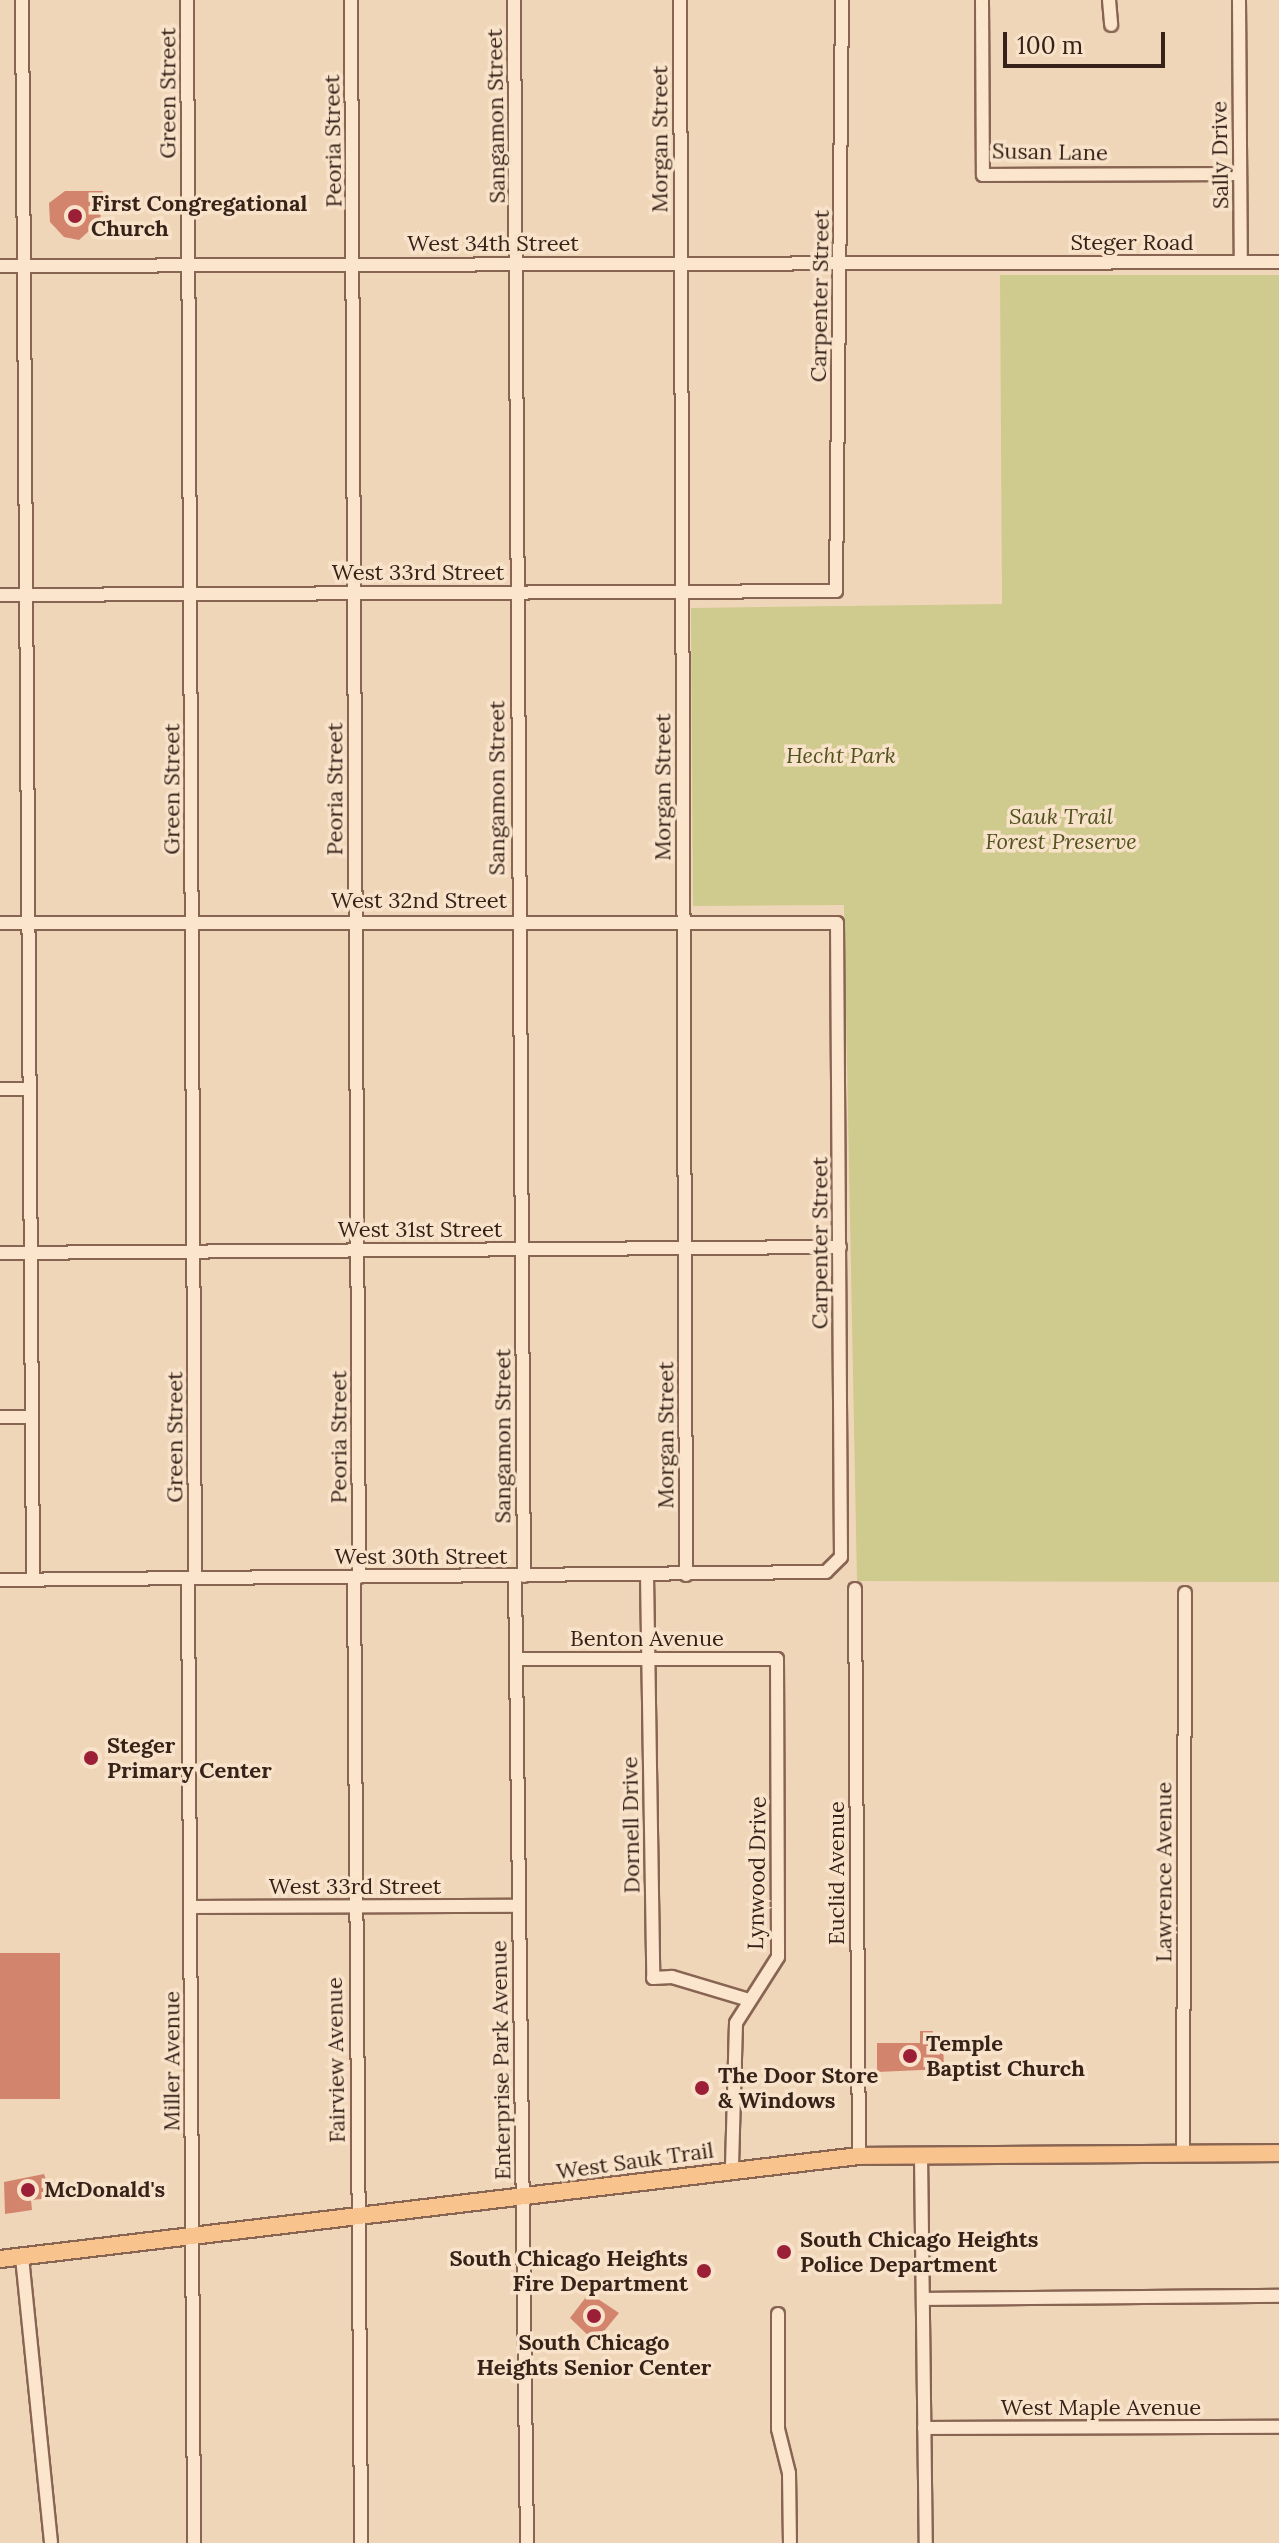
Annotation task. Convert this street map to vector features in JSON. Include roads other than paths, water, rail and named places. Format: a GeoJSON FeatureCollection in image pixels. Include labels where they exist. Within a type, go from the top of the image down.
{"type":"FeatureCollection","features":[{"type":"Feature","properties":{"kind":"main road","name":"West Sauk Trail"},"geometry":{"type":"LineString","coordinates":[[0,2259],[859,2156],[1183,2151],[1279,2153]]}},
{"type":"Feature","properties":{"kind":"street"},"geometry":{"type":"LineString","coordinates":[[22,0],[33,1580]]}},
{"type":"Feature","properties":{"kind":"street","name":"Green Street"},"geometry":{"type":"LineString","coordinates":[[187,0],[196,1251],[192,1578]]}},
{"type":"Feature","properties":{"kind":"street","name":"Peoria Street"},"geometry":{"type":"LineString","coordinates":[[351,0],[359,1250],[357,1577]]}},
{"type":"Feature","properties":{"kind":"street","name":"Sangamon Street"},"geometry":{"type":"LineString","coordinates":[[514,0],[522,1249],[520,1576]]}},
{"type":"Feature","properties":{"kind":"street","name":"Morgan Street"},"geometry":{"type":"LineString","coordinates":[[680,0],[686,1575]]}},
{"type":"Feature","properties":{"kind":"street","name":"Carpenter Street"},"geometry":{"type":"LineString","coordinates":[[836,591],[842,0]]}},
{"type":"Feature","properties":{"kind":"street","name":"Susan Lane"},"geometry":{"type":"LineString","coordinates":[[982,0],[983,175],[1239,174]]}},
{"type":"Feature","properties":{"kind":"street"},"geometry":{"type":"LineString","coordinates":[[1109,0],[1111,25]]}},
{"type":"Feature","properties":{"kind":"street","name":"Sally Drive"},"geometry":{"type":"LineString","coordinates":[[1239,0],[1241,262]]}},
{"type":"Feature","properties":{"kind":"street","name":"Steger Road"},"geometry":{"type":"LineString","coordinates":[[986,264],[1279,262]]}},
{"type":"Feature","properties":{"kind":"street","name":"West 34th Street"},"geometry":{"type":"LineString","coordinates":[[0,266],[986,264]]}},
{"type":"Feature","properties":{"kind":"street","name":"West 33rd Street"},"geometry":{"type":"LineString","coordinates":[[0,595],[836,591]]}},
{"type":"Feature","properties":{"kind":"street","name":"West 32nd Street"},"geometry":{"type":"LineString","coordinates":[[0,923],[684,919],[837,923]]}},
{"type":"Feature","properties":{"kind":"street","name":"Carpenter Street"},"geometry":{"type":"LineString","coordinates":[[837,923],[841,1564]]}},
{"type":"Feature","properties":{"kind":"street"},"geometry":{"type":"LineString","coordinates":[[0,1089],[29,1089]]}},
{"type":"Feature","properties":{"kind":"street","name":"West 31st Street"},"geometry":{"type":"LineString","coordinates":[[0,1253],[840,1247]]}},
{"type":"Feature","properties":{"kind":"street"},"geometry":{"type":"LineString","coordinates":[[0,1417],[32,1417]]}},
{"type":"Feature","properties":{"kind":"street","name":"West 30th Street"},"geometry":{"type":"LineString","coordinates":[[0,1580],[686,1575],[826,1572],[841,1564]]}},
{"type":"Feature","properties":{"kind":"street","name":"Dornell Drive"},"geometry":{"type":"LineString","coordinates":[[647,1575],[653,1978],[672,1977],[746,1999]]}},
{"type":"Feature","properties":{"kind":"street","name":"Enterprise Park Avenue"},"geometry":{"type":"LineString","coordinates":[[520,1576],[516,1659],[527,2543]]}},
{"type":"Feature","properties":{"kind":"street","name":"Fairview Avenue"},"geometry":{"type":"LineString","coordinates":[[357,1577],[355,1906],[361,2543]]}},
{"type":"Feature","properties":{"kind":"street","name":"Miller Avenue"},"geometry":{"type":"LineString","coordinates":[[192,1578],[194,2543]]}},
{"type":"Feature","properties":{"kind":"street","name":"Euclid Avenue"},"geometry":{"type":"LineString","coordinates":[[855,1589],[859,2156]]}},
{"type":"Feature","properties":{"kind":"street","name":"Lawrence Avenue"},"geometry":{"type":"LineString","coordinates":[[1183,2151],[1185,1593]]}},
{"type":"Feature","properties":{"kind":"street","name":"Benton Avenue"},"geometry":{"type":"LineString","coordinates":[[516,1659],[777,1659]]}},
{"type":"Feature","properties":{"kind":"street","name":"Lynwood Drive"},"geometry":{"type":"LineString","coordinates":[[732,2170],[732,2050],[746,1999],[778,1957],[777,1659]]}},
{"type":"Feature","properties":{"kind":"street","name":"West 33rd Street"},"geometry":{"type":"LineString","coordinates":[[192,1907],[518,1906]]}},
{"type":"Feature","properties":{"kind":"street"},"geometry":{"type":"LineString","coordinates":[[921,2154],[926,2543]]}},
{"type":"Feature","properties":{"kind":"street"},"geometry":{"type":"LineString","coordinates":[[22,2257],[51,2543]]}},
{"type":"Feature","properties":{"kind":"street"},"geometry":{"type":"LineString","coordinates":[[923,2299],[1279,2296]]}},
{"type":"Feature","properties":{"kind":"street"},"geometry":{"type":"LineString","coordinates":[[778,2314],[778,2429],[789,2473],[790,2543]]}},
{"type":"Feature","properties":{"kind":"street","name":"West Maple Avenue"},"geometry":{"type":"LineString","coordinates":[[924,2428],[1279,2427]]}},
{"type":"Feature","properties":{"kind":"place","name":"First Congregational Church"},"geometry":{"type":"Point","coordinates":[75,216]}},
{"type":"Feature","properties":{"kind":"place","name":"Steger Primary Center"},"geometry":{"type":"Point","coordinates":[91,1758]}},
{"type":"Feature","properties":{"kind":"place","name":"Temple Baptist Church"},"geometry":{"type":"Point","coordinates":[910,2056]}},
{"type":"Feature","properties":{"kind":"place","name":"The Door Store & Windows"},"geometry":{"type":"Point","coordinates":[702,2088]}},
{"type":"Feature","properties":{"kind":"place","name":"McDonald's"},"geometry":{"type":"Point","coordinates":[28,2190]}},
{"type":"Feature","properties":{"kind":"place","name":"South Chicago Heights Police Department"},"geometry":{"type":"Point","coordinates":[784,2252]}},
{"type":"Feature","properties":{"kind":"place","name":"South Chicago Heights Fire Department"},"geometry":{"type":"Point","coordinates":[704,2271]}},
{"type":"Feature","properties":{"kind":"place","name":"South Chicago Heights Senior Center"},"geometry":{"type":"Point","coordinates":[594,2316]}},
{"type":"Feature","properties":{"kind":"park label","name":"Hecht Park"},"geometry":{"type":"Point","coordinates":[841,756]}},
{"type":"Feature","properties":{"kind":"park label","name":"Sauk Trail Forest Preserve"},"geometry":{"type":"Point","coordinates":[1061,828]}}]}
